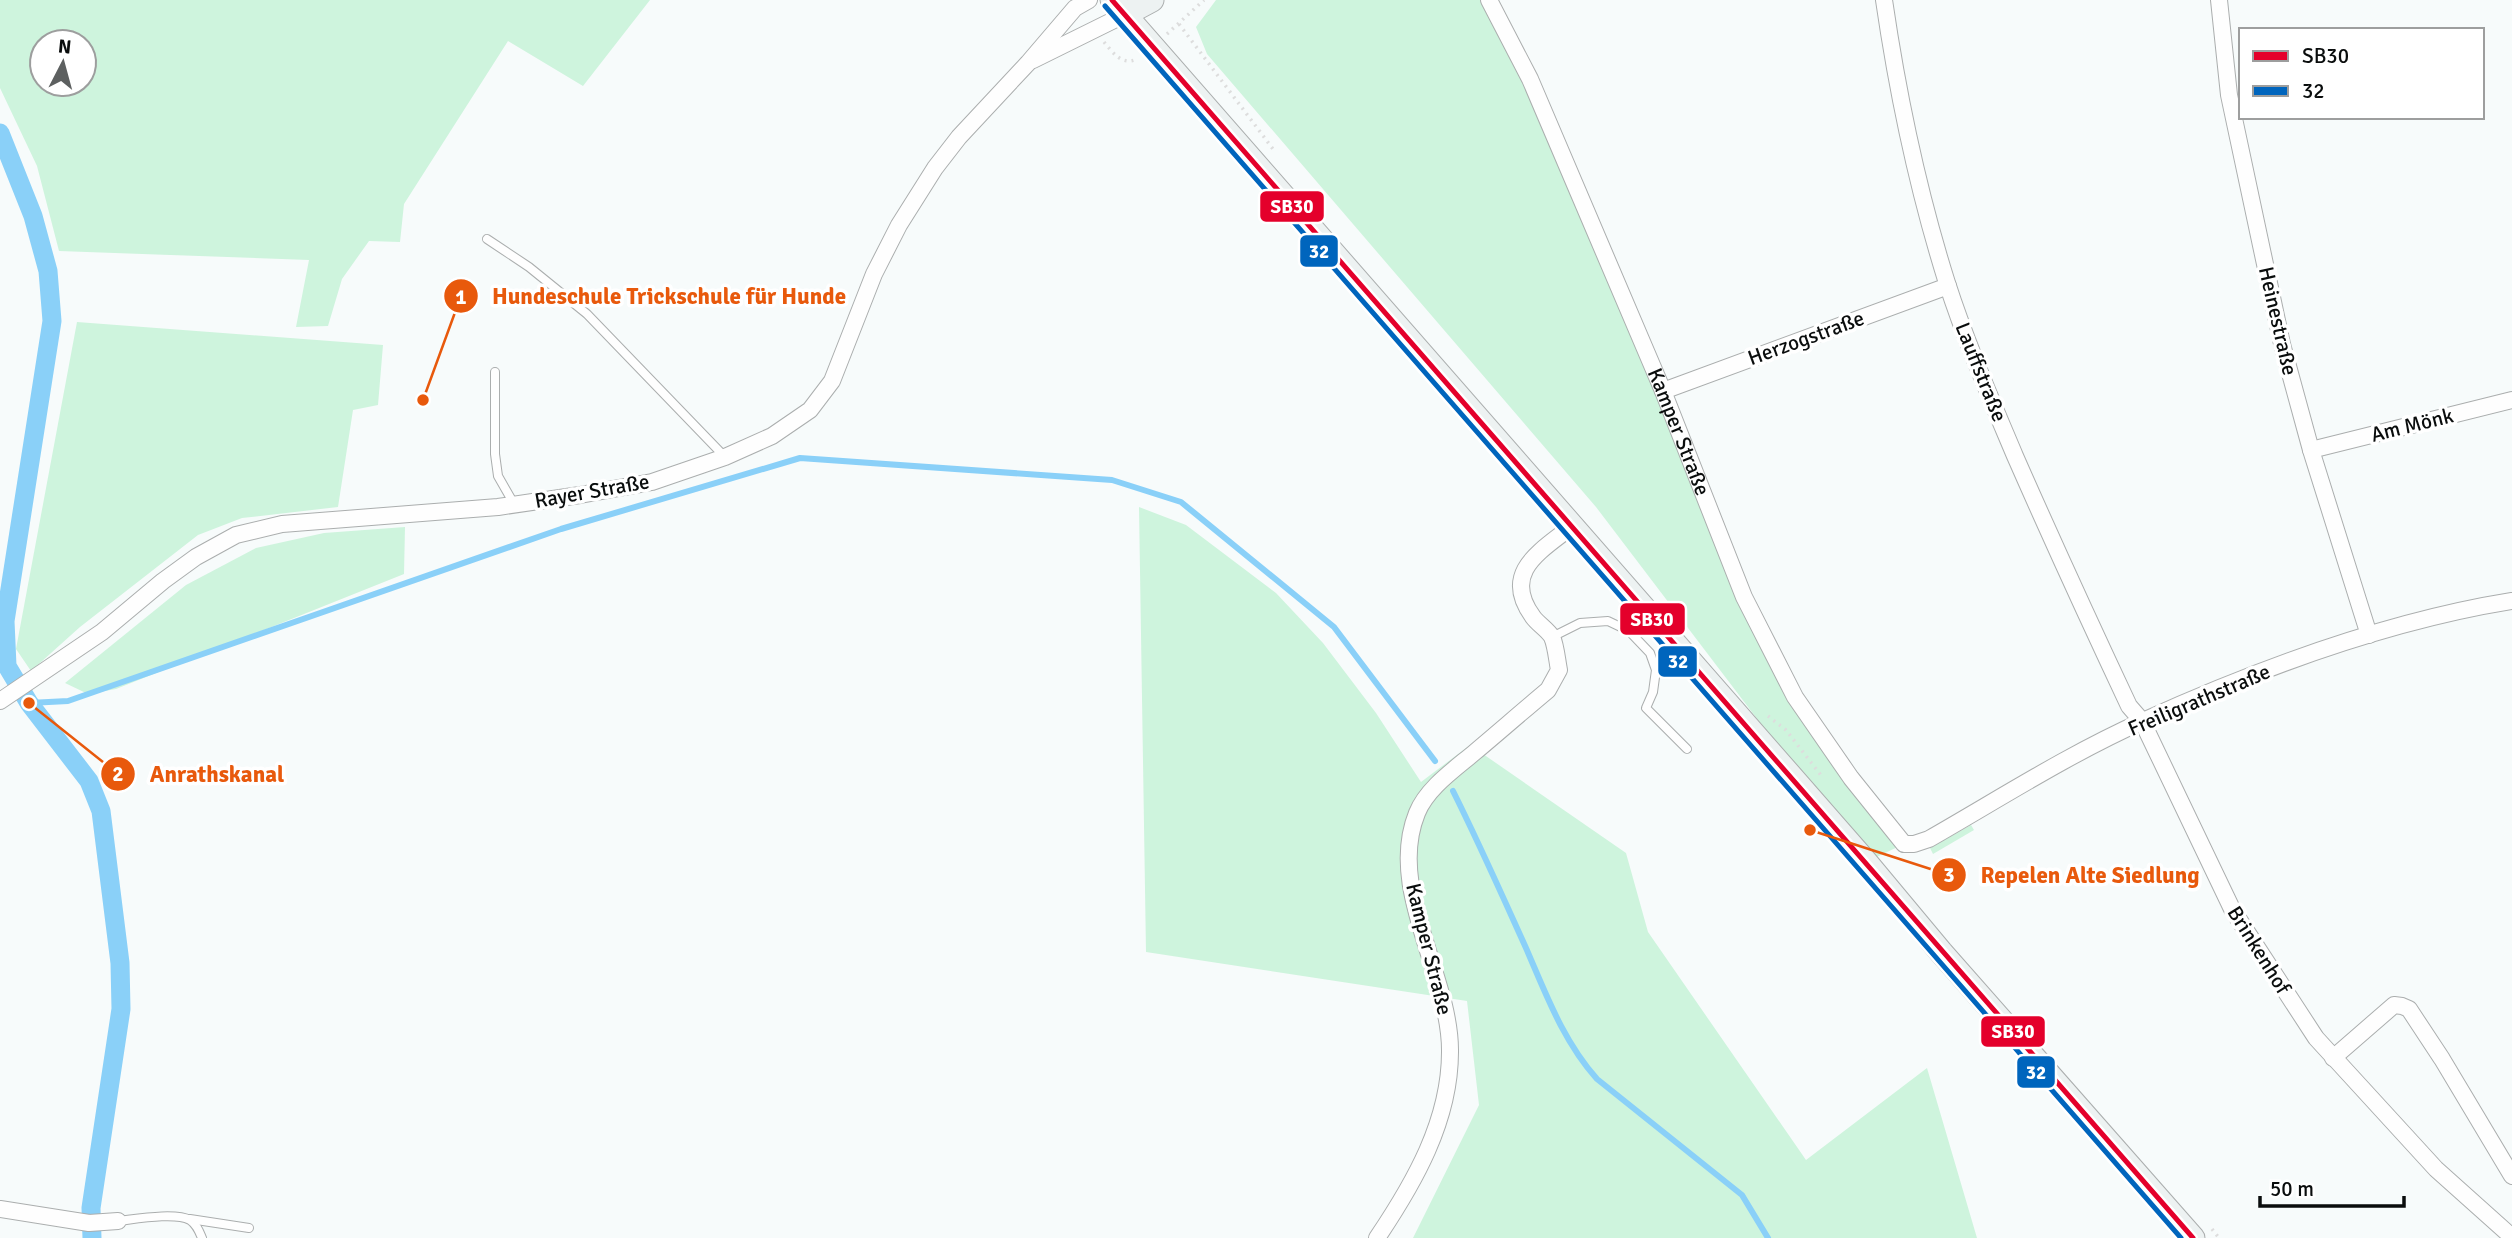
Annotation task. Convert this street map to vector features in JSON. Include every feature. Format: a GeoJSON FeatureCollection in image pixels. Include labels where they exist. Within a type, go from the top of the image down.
{"type":"FeatureCollection","features":[{"type":"Feature","properties":{"kind":"main road"},"geometry":{"type":"LineString","coordinates":[[1152,0],[1118,8],[2193,1238]]}},
{"type":"Feature","properties":{"kind":"street","name":"Rayer Straße"},"geometry":{"type":"LineString","coordinates":[[0,701],[102,632],[196,557],[236,535],[282,524],[514,504],[652,482],[725,457],[772,436],[810,410],[832,381],[874,274],[899,225],[935,168],[959,137],[1075,8],[1089,0]]}},
{"type":"Feature","properties":{"kind":"street","name":"Kamper Straße"},"geometry":{"type":"LineString","coordinates":[[1489,0],[1531,79],[1663,391],[1744,597],[1788,686],[1851,778],[1904,844]]}},
{"type":"Feature","properties":{"kind":"street","name":"Lauffstraße"},"geometry":{"type":"LineString","coordinates":[[1884,0],[1895,73],[1911,150],[1948,286],[1983,380],[2060,559],[2129,706],[2142,722]]}},
{"type":"Feature","properties":{"kind":"street","name":"Heinestraße"},"geometry":{"type":"LineString","coordinates":[[2219,0],[2228,95],[2282,344],[2311,450],[2369,635]]}},
{"type":"Feature","properties":{"kind":"street","name":"Rayer Straße"},"geometry":{"type":"LineString","coordinates":[[1028,63],[1118,8]]}},
{"type":"Feature","properties":{"kind":"street","name":"Herzogstraße"},"geometry":{"type":"LineString","coordinates":[[1663,391],[1948,286]]}},
{"type":"Feature","properties":{"kind":"street","name":"Am Mönk"},"geometry":{"type":"LineString","coordinates":[[2311,450],[2512,400]]}},
{"type":"Feature","properties":{"kind":"street","name":"Kamper Straße"},"geometry":{"type":"LineString","coordinates":[[1377,1238],[1400,1204],[1423,1160],[1438,1123],[1447,1090],[1451,1051],[1446,1018],[1415,903],[1409,866],[1410,836],[1418,810],[1439,783],[1548,690],[1559,670],[1552,637],[1534,618],[1521,597],[1521,580],[1530,559],[1571,527]]}},
{"type":"Feature","properties":{"kind":"street","name":"Freiligrathstraße"},"geometry":{"type":"LineString","coordinates":[[1904,844],[1928,839],[2049,770],[2142,722],[2291,662],[2369,635],[2462,609],[2512,601]]}},
{"type":"Feature","properties":{"kind":"street","name":"Brinkenhof"},"geometry":{"type":"LineString","coordinates":[[2142,722],[2232,909],[2316,1038],[2436,1169],[2511,1234]]}},
{"type":"Feature","properties":{"kind":"street"},"geometry":{"type":"LineString","coordinates":[[2333,1058],[2394,1005],[2409,1009],[2512,1176]]}},
{"type":"Feature","properties":{"kind":"street"},"geometry":{"type":"LineString","coordinates":[[0,1209],[78,1222],[118,1221]]}},
{"type":"Feature","properties":{"kind":"lane"},"geometry":{"type":"LineString","coordinates":[[487,239],[529,267],[587,314],[725,457]]}},
{"type":"Feature","properties":{"kind":"lane"},"geometry":{"type":"LineString","coordinates":[[495,372],[495,454],[498,476],[514,504]]}},
{"type":"Feature","properties":{"kind":"lane"},"geometry":{"type":"LineString","coordinates":[[1552,637],[1580,623],[1608,621],[1629,631],[1650,653],[1656,670],[1653,692],[1646,708],[1687,749]]}},
{"type":"Feature","properties":{"kind":"lane"},"geometry":{"type":"LineString","coordinates":[[118,1221],[174,1217],[249,1228]]}},
{"type":"Feature","properties":{"kind":"lane"},"geometry":{"type":"LineString","coordinates":[[187,1219],[196,1225],[202,1238]]}},
{"type":"Feature","properties":{"kind":"green space"},"geometry":{"type":"Polygon","coordinates":[[[0,0],[650,0],[583,86],[508,41],[404,204],[400,242],[369,241],[342,279],[328,326],[296,327],[309,260],[59,251],[37,166],[0,88],[0,0]]]}},
{"type":"Feature","properties":{"kind":"green space"},"geometry":{"type":"Polygon","coordinates":[[[1216,0],[1489,0],[1783,674],[1904,844],[1866,862],[1596,507],[1207,54],[1196,27],[1216,0]]]}},
{"type":"Feature","properties":{"kind":"green space"},"geometry":{"type":"Polygon","coordinates":[[[77,322],[383,345],[378,405],[353,410],[338,507],[242,518],[198,535],[80,627],[31,671],[16,649],[77,322]]]}},
{"type":"Feature","properties":{"kind":"green space"},"geometry":{"type":"Polygon","coordinates":[[[1139,507],[1186,525],[1276,593],[1323,643],[1376,713],[1421,782],[1470,745],[1626,853],[1648,932],[1806,1160],[1927,1068],[1977,1238],[1413,1238],[1479,1105],[1467,1001],[1146,952],[1139,507]]]}},
{"type":"Feature","properties":{"kind":"green space"},"geometry":{"type":"Polygon","coordinates":[[[405,527],[404,574],[116,689],[88,694],[65,683],[186,585],[256,548],[324,533],[405,527]]]}},
{"type":"Feature","properties":{"kind":"green space"},"geometry":{"type":"Polygon","coordinates":[[[1971,825],[1974,830],[1933,854],[1930,848],[1971,825]]]}},
{"type":"Feature","properties":{"kind":"waterway"},"geometry":{"type":"LineString","coordinates":[[0,133],[33,216],[48,271],[52,321],[5,621],[7,666],[29,703],[89,781],[101,811],[120,963],[121,1009],[91,1208],[92,1238]]}},
{"type":"Feature","properties":{"kind":"waterway"},"geometry":{"type":"LineString","coordinates":[[29,703],[68,701],[561,529],[800,458],[1112,480],[1181,502],[1334,627],[1435,761]]}},
{"type":"Feature","properties":{"kind":"waterway"},"geometry":{"type":"LineString","coordinates":[[1453,791],[1556,1016],[1574,1049],[1597,1079],[1742,1195],[1768,1238]]}},
{"type":"Feature","properties":{"kind":"transit line","name":"SB30"},"geometry":{"type":"LineString","coordinates":[[1112,0],[2193,1238]]}},
{"type":"Feature","properties":{"kind":"transit line","name":"32"},"geometry":{"type":"LineString","coordinates":[[1105,6],[2181,1238]]}},
{"type":"Feature","properties":{"kind":"place","name":"Hundeschule Trickschule für Hunde"},"geometry":{"type":"Point","coordinates":[423,400]}},
{"type":"Feature","properties":{"kind":"place","name":"Anrathskanal"},"geometry":{"type":"Point","coordinates":[29,703]}},
{"type":"Feature","properties":{"kind":"place","name":"Repelen Alte Siedlung"},"geometry":{"type":"Point","coordinates":[1810,830]}}]}
